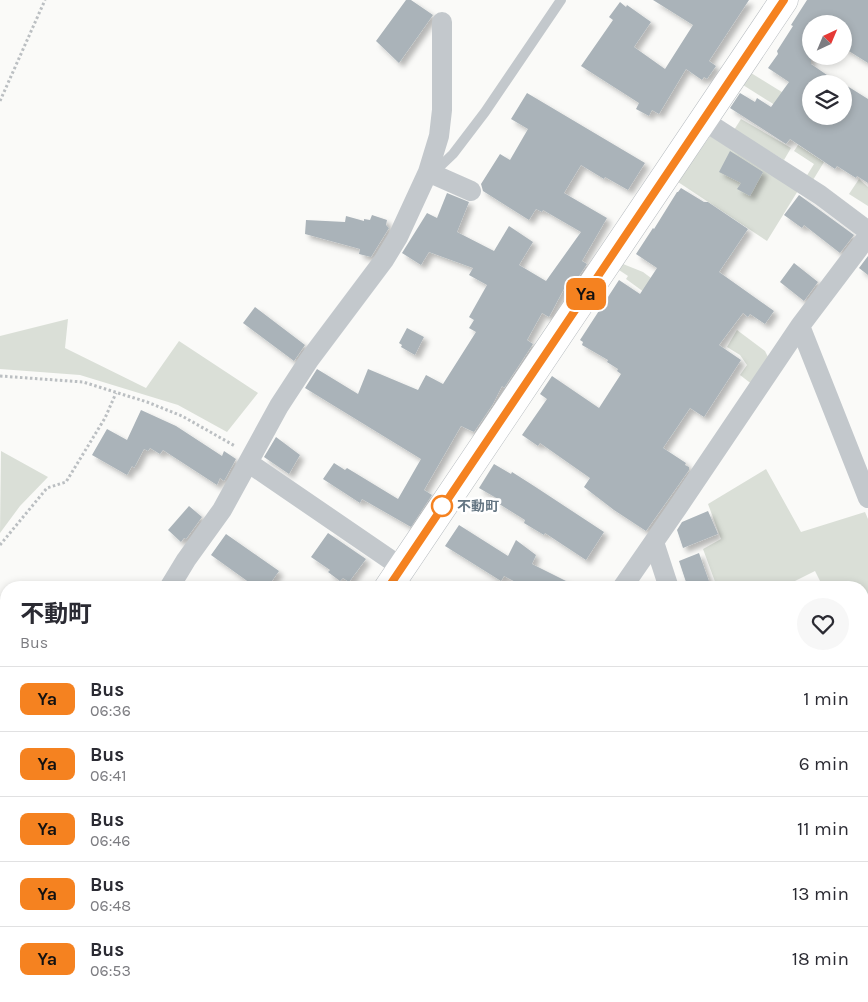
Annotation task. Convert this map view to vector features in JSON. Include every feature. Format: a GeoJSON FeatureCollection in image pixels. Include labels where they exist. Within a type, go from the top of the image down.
{"type":"FeatureCollection","features":[{"type":"Feature","properties":{"kind":"main road"},"geometry":{"type":"LineString","coordinates":[[394,577],[784,0]]}},
{"type":"Feature","properties":{"kind":"street"},"geometry":{"type":"LineString","coordinates":[[173,581],[222,510],[279,406],[309,360],[384,260],[398,237],[430,173],[439,136],[442,110],[442,22]]}},
{"type":"Feature","properties":{"kind":"street"},"geometry":{"type":"LineString","coordinates":[[703,120],[820,195],[868,231]]}},
{"type":"Feature","properties":{"kind":"street"},"geometry":{"type":"LineString","coordinates":[[430,173],[471,191]]}},
{"type":"Feature","properties":{"kind":"street"},"geometry":{"type":"LineString","coordinates":[[627,581],[800,326],[868,236]]}},
{"type":"Feature","properties":{"kind":"street"},"geometry":{"type":"LineString","coordinates":[[800,326],[868,498]]}},
{"type":"Feature","properties":{"kind":"street"},"geometry":{"type":"LineString","coordinates":[[250,460],[394,577]]}},
{"type":"Feature","properties":{"kind":"street"},"geometry":{"type":"LineString","coordinates":[[654,542],[667,581]]}},
{"type":"Feature","properties":{"kind":"lane"},"geometry":{"type":"LineString","coordinates":[[430,173],[459,147],[561,0]]}},
{"type":"Feature","properties":{"kind":"path"},"geometry":{"type":"LineString","coordinates":[[0,101],[45,0]]}},
{"type":"Feature","properties":{"kind":"path"},"geometry":{"type":"LineString","coordinates":[[0,376],[83,382],[116,393],[182,416],[211,431],[250,460]]}},
{"type":"Feature","properties":{"kind":"path"},"geometry":{"type":"LineString","coordinates":[[0,545],[48,488],[66,482],[106,418],[116,393]]}},
{"type":"Feature","properties":{"kind":"shaded area"},"geometry":{"type":"Polygon","coordinates":[[[751,73],[802,104],[802,122],[743,85],[751,73]]]}},
{"type":"Feature","properties":{"kind":"shaded area"},"geometry":{"type":"Polygon","coordinates":[[[741,119],[791,148],[784,160],[734,130],[741,119]]]}},
{"type":"Feature","properties":{"kind":"shaded area"},"geometry":{"type":"Polygon","coordinates":[[[710,136],[799,189],[767,241],[678,182],[710,136]]]}},
{"type":"Feature","properties":{"kind":"shaded area"},"geometry":{"type":"Polygon","coordinates":[[[798,145],[824,162],[813,180],[806,177],[814,164],[794,151],[798,145]]]}},
{"type":"Feature","properties":{"kind":"shaded area"},"geometry":{"type":"Polygon","coordinates":[[[859,179],[868,187],[868,206],[849,194],[859,179]]]}},
{"type":"Feature","properties":{"kind":"shaded area"},"geometry":{"type":"Polygon","coordinates":[[[623,264],[643,272],[655,281],[648,295],[626,279],[628,276],[619,270],[623,264]]]}},
{"type":"Feature","properties":{"kind":"shaded area"},"geometry":{"type":"Polygon","coordinates":[[[68,319],[65,348],[146,388],[179,341],[258,393],[227,432],[178,405],[80,375],[0,369],[0,336],[68,319]]]}},
{"type":"Feature","properties":{"kind":"shaded area"},"geometry":{"type":"Polygon","coordinates":[[[737,330],[765,351],[769,359],[753,385],[740,375],[747,365],[740,355],[727,347],[737,330]]]}},
{"type":"Feature","properties":{"kind":"shaded area"},"geometry":{"type":"Polygon","coordinates":[[[1,451],[48,477],[20,506],[0,533],[1,451]]]}},
{"type":"Feature","properties":{"kind":"shaded area"},"geometry":{"type":"Polygon","coordinates":[[[766,469],[801,532],[865,512],[868,519],[868,581],[820,581],[815,571],[795,581],[715,581],[703,549],[721,539],[708,504],[766,469]]]}},
{"type":"Feature","properties":{"kind":"building"},"geometry":{"type":"Polygon","coordinates":[[[406,0],[411,0],[433,15],[399,63],[376,41],[406,0]]]}},
{"type":"Feature","properties":{"kind":"building"},"geometry":{"type":"Polygon","coordinates":[[[653,0],[749,0],[709,61],[716,66],[707,79],[704,77],[702,80],[686,69],[659,114],[652,110],[649,116],[636,109],[639,103],[581,66],[613,20],[609,17],[620,2],[651,22],[634,47],[665,69],[693,25],[653,0]]]}},
{"type":"Feature","properties":{"kind":"building"},"geometry":{"type":"Polygon","coordinates":[[[807,0],[868,0],[868,63],[852,53],[852,15],[802,15],[802,65],[812,65],[827,75],[802,75],[802,125],[852,125],[852,89],[868,99],[868,183],[837,166],[835,169],[790,139],[786,144],[730,108],[740,93],[755,102],[757,98],[771,107],[789,82],[768,68],[793,26],[791,25],[807,0]]]}},
{"type":"Feature","properties":{"kind":"building"},"geometry":{"type":"Polygon","coordinates":[[[527,93],[645,163],[628,190],[605,177],[604,179],[581,165],[564,193],[607,218],[582,261],[587,264],[571,288],[566,285],[549,317],[542,313],[527,340],[533,344],[504,388],[502,386],[493,404],[474,432],[461,426],[424,490],[432,495],[411,527],[362,499],[360,503],[323,479],[334,463],[345,470],[347,468],[398,499],[421,459],[305,388],[317,369],[358,394],[368,369],[418,390],[426,375],[443,384],[476,332],[469,328],[474,320],[469,317],[487,285],[469,275],[473,268],[429,252],[421,265],[402,253],[427,213],[437,218],[447,193],[469,202],[457,232],[494,251],[509,226],[533,242],[519,265],[546,281],[581,232],[543,210],[542,212],[536,209],[529,220],[483,191],[481,184],[500,154],[510,160],[528,129],[511,119],[527,93]]]}},
{"type":"Feature","properties":{"kind":"building"},"geometry":{"type":"Polygon","coordinates":[[[730,151],[763,172],[750,196],[737,189],[741,183],[719,172],[730,151]]]}},
{"type":"Feature","properties":{"kind":"building"},"geometry":{"type":"Polygon","coordinates":[[[681,188],[704,202],[708,202],[748,229],[719,272],[774,311],[765,324],[750,314],[748,317],[743,313],[719,345],[741,360],[704,417],[690,408],[663,448],[686,463],[685,465],[689,467],[689,470],[646,531],[584,487],[590,478],[540,443],[538,446],[522,435],[547,399],[540,394],[552,376],[599,408],[621,374],[617,371],[618,369],[607,362],[608,360],[582,345],[583,342],[580,340],[619,280],[640,294],[657,268],[636,254],[681,188]]]}},
{"type":"Feature","properties":{"kind":"building"},"geometry":{"type":"Polygon","coordinates":[[[799,195],[854,235],[840,253],[804,225],[802,228],[784,215],[799,195]]]}},
{"type":"Feature","properties":{"kind":"building"},"geometry":{"type":"Polygon","coordinates":[[[372,215],[387,220],[386,225],[389,228],[371,257],[359,254],[360,249],[305,234],[306,220],[345,222],[346,216],[364,221],[364,219],[370,220],[372,215]]]}},
{"type":"Feature","properties":{"kind":"building"},"geometry":{"type":"Polygon","coordinates":[[[868,256],[868,275],[859,268],[868,256]]]}},
{"type":"Feature","properties":{"kind":"building"},"geometry":{"type":"Polygon","coordinates":[[[794,263],[818,282],[804,301],[780,282],[794,263]]]}},
{"type":"Feature","properties":{"kind":"building"},"geometry":{"type":"Polygon","coordinates":[[[255,307],[305,345],[294,361],[243,323],[255,307]]]}},
{"type":"Feature","properties":{"kind":"building"},"geometry":{"type":"Polygon","coordinates":[[[407,328],[424,337],[415,355],[401,347],[402,345],[399,343],[407,328]]]}},
{"type":"Feature","properties":{"kind":"building"},"geometry":{"type":"Polygon","coordinates":[[[141,410],[176,426],[222,456],[224,451],[236,459],[224,481],[220,478],[217,485],[163,450],[160,454],[150,448],[148,451],[144,449],[134,468],[132,466],[127,475],[92,455],[107,429],[127,440],[141,410]]]}},
{"type":"Feature","properties":{"kind":"building"},"geometry":{"type":"Polygon","coordinates":[[[276,437],[300,455],[289,474],[264,457],[276,437]]]}},
{"type":"Feature","properties":{"kind":"building"},"geometry":{"type":"Polygon","coordinates":[[[494,464],[511,474],[512,472],[604,532],[586,560],[545,533],[544,535],[524,523],[525,520],[496,502],[498,499],[479,488],[494,464]]]}},
{"type":"Feature","properties":{"kind":"building"},"geometry":{"type":"Polygon","coordinates":[[[189,506],[202,517],[186,539],[184,538],[181,542],[168,530],[189,506]]]}},
{"type":"Feature","properties":{"kind":"building"},"geometry":{"type":"Polygon","coordinates":[[[708,511],[718,534],[683,548],[677,530],[682,522],[708,511]]]}},
{"type":"Feature","properties":{"kind":"building"},"geometry":{"type":"Polygon","coordinates":[[[459,525],[508,556],[516,540],[536,555],[532,564],[566,581],[514,581],[504,576],[501,581],[445,546],[459,525]]]}},
{"type":"Feature","properties":{"kind":"building"},"geometry":{"type":"Polygon","coordinates":[[[328,533],[366,559],[350,581],[343,578],[340,581],[328,572],[330,570],[311,557],[328,533]]]}},
{"type":"Feature","properties":{"kind":"building"},"geometry":{"type":"Polygon","coordinates":[[[226,534],[279,571],[272,581],[247,581],[211,555],[226,534]]]}},
{"type":"Feature","properties":{"kind":"building"},"geometry":{"type":"Polygon","coordinates":[[[699,553],[709,581],[686,581],[679,561],[699,553]]]}},
{"type":"Feature","properties":{"kind":"bus line","name":"Ya"},"geometry":{"type":"LineString","coordinates":[[393,581],[784,0]]}},
{"type":"Feature","properties":{"kind":"place","name":"不動町"},"geometry":{"type":"Point","coordinates":[442,506]}}]}
